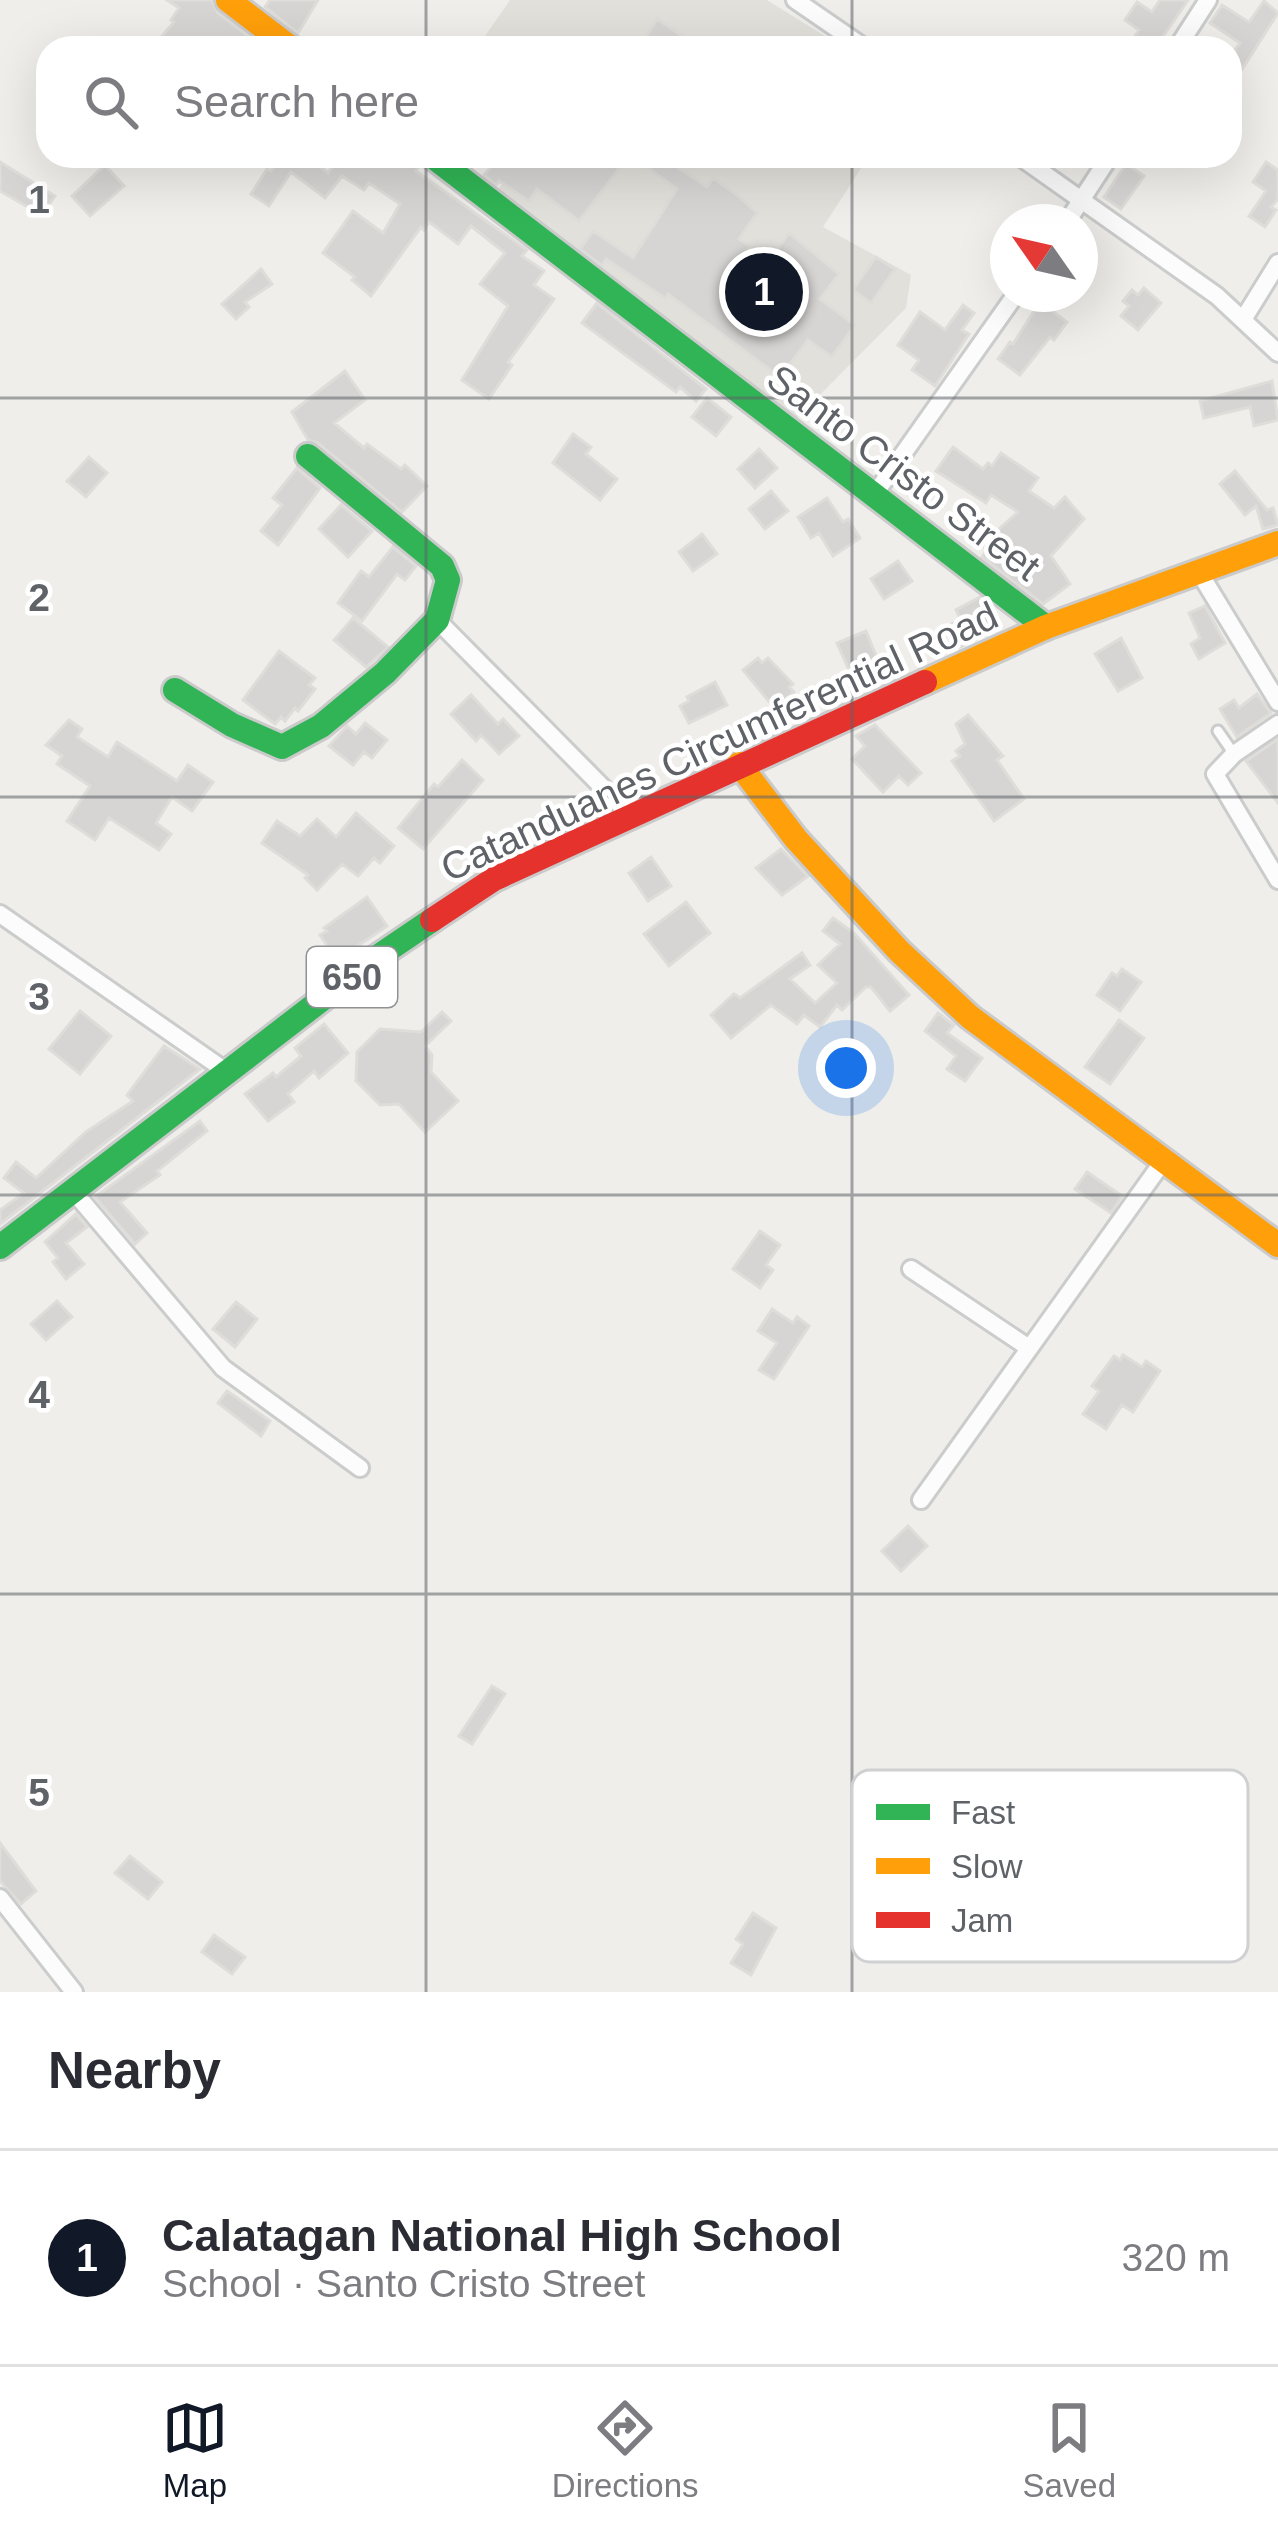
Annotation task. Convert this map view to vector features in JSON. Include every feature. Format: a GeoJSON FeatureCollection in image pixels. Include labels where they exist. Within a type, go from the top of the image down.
{"type":"FeatureCollection","features":[{"type":"Feature","properties":{"kind":"street"},"geometry":{"type":"LineString","coordinates":[[795,0],[848,36]]}},
{"type":"Feature","properties":{"kind":"street"},"geometry":{"type":"LineString","coordinates":[[1186,36],[1208,0]]}},
{"type":"Feature","properties":{"kind":"street"},"geometry":{"type":"LineString","coordinates":[[242,4],[278,36]]}},
{"type":"Feature","properties":{"kind":"street","name":"Santo Cristo Street"},"geometry":{"type":"LineString","coordinates":[[448,168],[1046,627]]}},
{"type":"Feature","properties":{"kind":"street"},"geometry":{"type":"LineString","coordinates":[[1036,168],[1244,318],[1278,353]]}},
{"type":"Feature","properties":{"kind":"street"},"geometry":{"type":"LineString","coordinates":[[1079,204],[1102,168]]}},
{"type":"Feature","properties":{"kind":"street"},"geometry":{"type":"LineString","coordinates":[[1244,318],[1278,262]]}},
{"type":"Feature","properties":{"kind":"street"},"geometry":{"type":"LineString","coordinates":[[874,495],[1003,312]]}},
{"type":"Feature","properties":{"kind":"street"},"geometry":{"type":"LineString","coordinates":[[175,690],[282,747],[321,726],[369,687],[437,620],[448,580],[442,566],[308,456]]}},
{"type":"Feature","properties":{"kind":"street","name":"Catanduanes Circumferential Road"},"geometry":{"type":"LineString","coordinates":[[0,1247],[431,918],[494,879],[1046,627],[1278,543]]}},
{"type":"Feature","properties":{"kind":"street"},"geometry":{"type":"LineString","coordinates":[[1199,572],[1278,702]]}},
{"type":"Feature","properties":{"kind":"street"},"geometry":{"type":"LineString","coordinates":[[437,620],[629,814]]}},
{"type":"Feature","properties":{"kind":"street"},"geometry":{"type":"LineString","coordinates":[[1278,724],[1234,754],[1215,774],[1278,880]]}},
{"type":"Feature","properties":{"kind":"street"},"geometry":{"type":"LineString","coordinates":[[739,764],[796,839],[913,964],[970,1017],[1278,1245]]}},
{"type":"Feature","properties":{"kind":"street"},"geometry":{"type":"LineString","coordinates":[[0,914],[230,1074]]}},
{"type":"Feature","properties":{"kind":"street"},"geometry":{"type":"LineString","coordinates":[[921,1500],[1164,1160]]}},
{"type":"Feature","properties":{"kind":"street"},"geometry":{"type":"LineString","coordinates":[[74,1192],[223,1368],[360,1468]]}},
{"type":"Feature","properties":{"kind":"street"},"geometry":{"type":"LineString","coordinates":[[911,1269],[1029,1348]]}},
{"type":"Feature","properties":{"kind":"street"},"geometry":{"type":"LineString","coordinates":[[0,1898],[74,1992]]}},
{"type":"Feature","properties":{"kind":"lane"},"geometry":{"type":"LineString","coordinates":[[1218,731],[1234,754]]}},
{"type":"Feature","properties":{"kind":"shaded area"},"geometry":{"type":"Polygon","coordinates":[[[510,0],[767,0],[825,36],[485,36],[510,0]]]}},
{"type":"Feature","properties":{"kind":"shaded area"},"geometry":{"type":"Polygon","coordinates":[[[513,168],[861,168],[823,227],[911,275],[906,308],[793,422],[493,197],[513,168]]]}},
{"type":"Feature","properties":{"kind":"building"},"geometry":{"type":"Polygon","coordinates":[[[167,0],[212,0],[218,13],[248,36],[162,36],[179,8],[167,0]]]}},
{"type":"Feature","properties":{"kind":"building"},"geometry":{"type":"Polygon","coordinates":[[[270,0],[318,0],[298,33],[265,7],[270,0]]]}},
{"type":"Feature","properties":{"kind":"building"},"geometry":{"type":"Polygon","coordinates":[[[1160,0],[1188,0],[1163,36],[1135,36],[1139,30],[1125,20],[1137,2],[1152,12],[1160,0]]]}},
{"type":"Feature","properties":{"kind":"building"},"geometry":{"type":"Polygon","coordinates":[[[1264,1],[1278,13],[1242,69],[1242,36],[1230,36],[1210,23],[1222,5],[1249,22],[1264,1]]]}},
{"type":"Feature","properties":{"kind":"building"},"geometry":{"type":"Polygon","coordinates":[[[657,19],[682,36],[647,36],[657,19]]]}},
{"type":"Feature","properties":{"kind":"building"},"geometry":{"type":"Polygon","coordinates":[[[0,162],[55,196],[42,215],[0,191],[0,162]]]}},
{"type":"Feature","properties":{"kind":"building"},"geometry":{"type":"Polygon","coordinates":[[[1266,162],[1278,170],[1278,199],[1265,227],[1249,216],[1266,191],[1253,182],[1266,162]]]}},
{"type":"Feature","properties":{"kind":"building"},"geometry":{"type":"Polygon","coordinates":[[[102,168],[108,168],[124,186],[90,216],[72,196],[102,168]]]}},
{"type":"Feature","properties":{"kind":"building"},"geometry":{"type":"Polygon","coordinates":[[[418,168],[527,250],[522,256],[544,271],[534,285],[554,299],[508,362],[512,365],[489,399],[462,380],[508,306],[480,284],[505,253],[471,226],[458,244],[429,222],[371,296],[323,253],[353,211],[383,233],[400,204],[369,183],[364,190],[342,176],[325,198],[291,172],[269,206],[251,194],[267,169],[418,168]]]}},
{"type":"Feature","properties":{"kind":"building"},"geometry":{"type":"Polygon","coordinates":[[[490,168],[620,168],[579,221],[537,189],[529,201],[484,175],[490,168]]]}},
{"type":"Feature","properties":{"kind":"building"},"geometry":{"type":"Polygon","coordinates":[[[648,168],[678,168],[707,187],[713,178],[757,213],[739,239],[749,246],[739,262],[784,289],[801,267],[777,250],[789,233],[839,274],[820,299],[855,325],[832,357],[808,340],[780,377],[668,294],[665,298],[606,259],[602,266],[580,249],[593,231],[633,258],[677,189],[648,168]]]}},
{"type":"Feature","properties":{"kind":"building"},"geometry":{"type":"Polygon","coordinates":[[[1123,168],[1144,176],[1121,209],[1104,197],[1123,168]]]}},
{"type":"Feature","properties":{"kind":"building"},"geometry":{"type":"Polygon","coordinates":[[[876,257],[895,269],[871,303],[853,290],[876,257]]]}},
{"type":"Feature","properties":{"kind":"building"},"geometry":{"type":"Polygon","coordinates":[[[261,269],[272,284],[245,302],[249,307],[236,319],[222,304],[261,269]]]}},
{"type":"Feature","properties":{"kind":"building"},"geometry":{"type":"Polygon","coordinates":[[[1144,288],[1161,303],[1138,330],[1121,316],[1129,306],[1123,301],[1132,290],[1138,295],[1144,288]]]}},
{"type":"Feature","properties":{"kind":"building"},"geometry":{"type":"Polygon","coordinates":[[[597,303],[706,389],[696,401],[680,387],[676,392],[582,323],[597,303]]]}},
{"type":"Feature","properties":{"kind":"building"},"geometry":{"type":"Polygon","coordinates":[[[963,305],[974,313],[962,330],[969,334],[935,386],[912,370],[919,360],[898,345],[920,312],[945,330],[963,305]]]}},
{"type":"Feature","properties":{"kind":"building"},"geometry":{"type":"Polygon","coordinates":[[[1034,312],[1054,312],[1067,322],[1020,375],[998,359],[1034,312]]]}},
{"type":"Feature","properties":{"kind":"building"},"geometry":{"type":"Polygon","coordinates":[[[345,371],[365,400],[334,423],[364,448],[367,444],[401,469],[405,465],[427,486],[402,512],[318,443],[308,440],[292,412],[345,371]]]}},
{"type":"Feature","properties":{"kind":"building"},"geometry":{"type":"Polygon","coordinates":[[[1272,381],[1278,420],[1254,426],[1250,407],[1204,418],[1200,401],[1272,381]]]}},
{"type":"Feature","properties":{"kind":"building"},"geometry":{"type":"Polygon","coordinates":[[[707,398],[731,417],[716,436],[692,417],[707,398]]]}},
{"type":"Feature","properties":{"kind":"building"},"geometry":{"type":"Polygon","coordinates":[[[573,434],[591,447],[586,454],[617,479],[600,500],[553,463],[573,434]]]}},
{"type":"Feature","properties":{"kind":"building"},"geometry":{"type":"Polygon","coordinates":[[[953,447],[983,469],[988,463],[992,466],[1001,453],[1038,478],[1029,491],[1054,508],[1065,497],[1084,519],[1051,556],[1070,584],[1043,604],[982,557],[987,550],[975,537],[985,528],[992,535],[1018,512],[991,495],[986,503],[936,471],[953,447]]]}},
{"type":"Feature","properties":{"kind":"building"},"geometry":{"type":"Polygon","coordinates":[[[759,449],[777,468],[755,488],[738,469],[759,449]]]}},
{"type":"Feature","properties":{"kind":"building"},"geometry":{"type":"Polygon","coordinates":[[[89,457],[107,473],[86,497],[67,481],[89,457]]]}},
{"type":"Feature","properties":{"kind":"building"},"geometry":{"type":"Polygon","coordinates":[[[297,468],[320,488],[278,545],[261,531],[282,505],[273,498],[297,468]]]}},
{"type":"Feature","properties":{"kind":"building"},"geometry":{"type":"Polygon","coordinates":[[[1235,471],[1267,510],[1273,508],[1278,525],[1263,529],[1256,506],[1245,515],[1220,484],[1235,471]]]}},
{"type":"Feature","properties":{"kind":"building"},"geometry":{"type":"Polygon","coordinates":[[[771,491],[788,511],[765,529],[749,509],[771,491]]]}},
{"type":"Feature","properties":{"kind":"building"},"geometry":{"type":"Polygon","coordinates":[[[827,498],[860,538],[833,556],[819,533],[811,538],[798,517],[827,498]]]}},
{"type":"Feature","properties":{"kind":"building"},"geometry":{"type":"Polygon","coordinates":[[[341,505],[372,531],[348,557],[319,529],[341,505]]]}},
{"type":"Feature","properties":{"kind":"building"},"geometry":{"type":"Polygon","coordinates":[[[702,534],[717,554],[693,571],[679,552],[702,534]]]}},
{"type":"Feature","properties":{"kind":"building"},"geometry":{"type":"Polygon","coordinates":[[[393,547],[416,566],[405,580],[397,574],[362,621],[338,603],[361,571],[369,577],[393,547]]]}},
{"type":"Feature","properties":{"kind":"building"},"geometry":{"type":"Polygon","coordinates":[[[898,561],[912,581],[884,599],[871,579],[898,561]]]}},
{"type":"Feature","properties":{"kind":"building"},"geometry":{"type":"Polygon","coordinates":[[[980,597],[993,607],[1002,627],[958,648],[947,626],[961,620],[956,610],[980,597]]]}},
{"type":"Feature","properties":{"kind":"building"},"geometry":{"type":"Polygon","coordinates":[[[1205,606],[1225,643],[1199,659],[1191,644],[1200,638],[1189,613],[1205,606]]]}},
{"type":"Feature","properties":{"kind":"building"},"geometry":{"type":"Polygon","coordinates":[[[353,618],[388,647],[366,667],[334,640],[353,618]]]}},
{"type":"Feature","properties":{"kind":"building"},"geometry":{"type":"Polygon","coordinates":[[[866,631],[877,658],[849,670],[837,643],[866,631]]]}},
{"type":"Feature","properties":{"kind":"building"},"geometry":{"type":"Polygon","coordinates":[[[1121,638],[1142,678],[1118,691],[1095,654],[1121,638]]]}},
{"type":"Feature","properties":{"kind":"building"},"geometry":{"type":"Polygon","coordinates":[[[279,651],[315,678],[309,685],[315,689],[298,711],[295,708],[285,721],[281,717],[275,724],[243,700],[279,651]]]}},
{"type":"Feature","properties":{"kind":"building"},"geometry":{"type":"Polygon","coordinates":[[[758,658],[762,663],[768,658],[793,684],[789,687],[794,692],[779,704],[776,700],[771,704],[743,670],[758,658]]]}},
{"type":"Feature","properties":{"kind":"building"},"geometry":{"type":"Polygon","coordinates":[[[715,682],[727,705],[689,723],[680,706],[715,682]]]}},
{"type":"Feature","properties":{"kind":"building"},"geometry":{"type":"Polygon","coordinates":[[[1257,694],[1271,713],[1237,737],[1220,709],[1234,700],[1239,708],[1257,694]]]}},
{"type":"Feature","properties":{"kind":"building"},"geometry":{"type":"Polygon","coordinates":[[[471,695],[498,724],[503,719],[519,736],[499,754],[481,735],[476,741],[451,714],[471,695]]]}},
{"type":"Feature","properties":{"kind":"building"},"geometry":{"type":"Polygon","coordinates":[[[968,715],[1003,756],[997,760],[1024,799],[994,821],[952,761],[965,744],[956,724],[968,715]]]}},
{"type":"Feature","properties":{"kind":"building"},"geometry":{"type":"Polygon","coordinates":[[[69,720],[82,729],[77,737],[108,757],[117,742],[177,781],[188,765],[213,782],[192,811],[172,797],[156,823],[171,834],[159,850],[109,818],[95,840],[67,821],[90,786],[57,764],[62,756],[46,745],[69,720]]]}},
{"type":"Feature","properties":{"kind":"building"},"geometry":{"type":"Polygon","coordinates":[[[365,723],[387,740],[372,758],[364,752],[353,765],[329,746],[347,726],[356,734],[365,723]]]}},
{"type":"Feature","properties":{"kind":"building"},"geometry":{"type":"Polygon","coordinates":[[[875,725],[921,773],[908,785],[899,776],[883,792],[852,759],[865,746],[856,736],[875,725]]]}},
{"type":"Feature","properties":{"kind":"building"},"geometry":{"type":"Polygon","coordinates":[[[1278,739],[1278,803],[1246,761],[1278,739]]]}},
{"type":"Feature","properties":{"kind":"building"},"geometry":{"type":"Polygon","coordinates":[[[462,760],[483,780],[423,849],[398,828],[434,784],[438,787],[462,760]]]}},
{"type":"Feature","properties":{"kind":"building"},"geometry":{"type":"Polygon","coordinates":[[[356,813],[394,846],[380,863],[374,858],[358,876],[342,864],[317,890],[305,878],[308,875],[262,843],[277,821],[300,836],[317,819],[336,837],[356,813]]]}},
{"type":"Feature","properties":{"kind":"building"},"geometry":{"type":"Polygon","coordinates":[[[781,849],[808,876],[782,895],[756,868],[781,849]]]}},
{"type":"Feature","properties":{"kind":"building"},"geometry":{"type":"Polygon","coordinates":[[[651,857],[671,886],[648,901],[629,873],[651,857]]]}},
{"type":"Feature","properties":{"kind":"building"},"geometry":{"type":"Polygon","coordinates":[[[367,897],[387,926],[337,960],[320,935],[367,897]]]}},
{"type":"Feature","properties":{"kind":"building"},"geometry":{"type":"Polygon","coordinates":[[[686,902],[710,933],[669,966],[644,934],[686,902]]]}},
{"type":"Feature","properties":{"kind":"building"},"geometry":{"type":"Polygon","coordinates":[[[833,918],[854,933],[909,995],[890,1011],[866,987],[842,1010],[837,1005],[820,1027],[804,1015],[797,1024],[771,1005],[731,1038],[711,1015],[734,994],[740,998],[802,953],[810,965],[790,979],[815,1003],[837,983],[818,965],[840,944],[823,931],[833,918]]]}},
{"type":"Feature","properties":{"kind":"building"},"geometry":{"type":"Polygon","coordinates":[[[1122,969],[1141,982],[1120,1011],[1097,995],[1112,973],[1117,976],[1122,969]]]}},
{"type":"Feature","properties":{"kind":"building"},"geometry":{"type":"Polygon","coordinates":[[[80,1011],[111,1036],[80,1074],[49,1049],[80,1011]]]}},
{"type":"Feature","properties":{"kind":"building"},"geometry":{"type":"Polygon","coordinates":[[[442,1012],[451,1021],[425,1046],[432,1055],[431,1072],[458,1101],[425,1132],[399,1104],[380,1105],[356,1081],[357,1052],[380,1029],[421,1032],[442,1012]]]}},
{"type":"Feature","properties":{"kind":"building"},"geometry":{"type":"Polygon","coordinates":[[[938,1013],[954,1025],[947,1033],[982,1058],[965,1081],[947,1069],[956,1056],[925,1031],[938,1013]]]}},
{"type":"Feature","properties":{"kind":"building"},"geometry":{"type":"Polygon","coordinates":[[[1119,1020],[1144,1038],[1110,1084],[1085,1067],[1119,1020]]]}},
{"type":"Feature","properties":{"kind":"building"},"geometry":{"type":"Polygon","coordinates":[[[324,1024],[348,1053],[319,1078],[314,1071],[288,1094],[294,1102],[268,1121],[245,1094],[301,1056],[295,1048],[324,1024]]]}},
{"type":"Feature","properties":{"kind":"building"},"geometry":{"type":"Polygon","coordinates":[[[164,1046],[200,1069],[0,1224],[0,1210],[24,1193],[4,1178],[16,1162],[36,1178],[86,1132],[133,1101],[127,1095],[164,1046]]]}},
{"type":"Feature","properties":{"kind":"building"},"geometry":{"type":"Polygon","coordinates":[[[200,1121],[207,1131],[157,1171],[160,1175],[120,1202],[147,1233],[135,1244],[95,1197],[200,1121]]]}},
{"type":"Feature","properties":{"kind":"building"},"geometry":{"type":"Polygon","coordinates":[[[1087,1172],[1122,1196],[1111,1213],[1075,1189],[1087,1172]]]}},
{"type":"Feature","properties":{"kind":"building"},"geometry":{"type":"Polygon","coordinates":[[[76,1214],[87,1227],[66,1243],[84,1264],[66,1279],[45,1242],[76,1214]]]}},
{"type":"Feature","properties":{"kind":"building"},"geometry":{"type":"Polygon","coordinates":[[[760,1231],[780,1245],[766,1265],[773,1270],[760,1288],[733,1269],[760,1231]]]}},
{"type":"Feature","properties":{"kind":"building"},"geometry":{"type":"Polygon","coordinates":[[[57,1301],[72,1317],[46,1340],[31,1324],[57,1301]]]}},
{"type":"Feature","properties":{"kind":"building"},"geometry":{"type":"Polygon","coordinates":[[[236,1302],[257,1319],[235,1347],[213,1329],[236,1302]]]}},
{"type":"Feature","properties":{"kind":"building"},"geometry":{"type":"Polygon","coordinates":[[[772,1309],[793,1323],[797,1317],[809,1326],[774,1379],[759,1370],[777,1343],[758,1331],[772,1309]]]}},
{"type":"Feature","properties":{"kind":"building"},"geometry":{"type":"Polygon","coordinates":[[[1123,1355],[1142,1367],[1146,1361],[1160,1371],[1133,1412],[1122,1405],[1106,1429],[1083,1414],[1099,1391],[1092,1386],[1114,1356],[1120,1360],[1123,1355]]]}},
{"type":"Feature","properties":{"kind":"building"},"geometry":{"type":"Polygon","coordinates":[[[227,1391],[270,1421],[261,1436],[218,1403],[227,1391]]]}},
{"type":"Feature","properties":{"kind":"building"},"geometry":{"type":"Polygon","coordinates":[[[908,1526],[927,1546],[901,1571],[882,1551],[908,1526]]]}},
{"type":"Feature","properties":{"kind":"building"},"geometry":{"type":"Polygon","coordinates":[[[492,1686],[505,1694],[472,1744],[459,1736],[492,1686]]]}},
{"type":"Feature","properties":{"kind":"building"},"geometry":{"type":"Polygon","coordinates":[[[0,1843],[36,1891],[21,1904],[0,1881],[0,1843]]]}},
{"type":"Feature","properties":{"kind":"building"},"geometry":{"type":"Polygon","coordinates":[[[130,1856],[162,1882],[148,1899],[115,1873],[130,1856]]]}},
{"type":"Feature","properties":{"kind":"building"},"geometry":{"type":"Polygon","coordinates":[[[753,1913],[776,1928],[751,1975],[731,1963],[743,1944],[736,1939],[753,1913]]]}},
{"type":"Feature","properties":{"kind":"building"},"geometry":{"type":"Polygon","coordinates":[[[214,1935],[245,1957],[232,1974],[202,1952],[214,1935]]]}},
{"type":"Feature","properties":{"kind":"traffic: fast"},"geometry":{"type":"LineString","coordinates":[[448,168],[1046,627]]}},
{"type":"Feature","properties":{"kind":"traffic: fast"},"geometry":{"type":"LineString","coordinates":[[175,690],[232,725],[282,747],[321,726],[385,673],[437,620],[448,580],[442,566],[308,456]]}},
{"type":"Feature","properties":{"kind":"traffic: fast"},"geometry":{"type":"LineString","coordinates":[[0,1247],[373,960],[432,920]]}},
{"type":"Feature","properties":{"kind":"traffic: slow"},"geometry":{"type":"LineString","coordinates":[[228,0],[275,36]]}},
{"type":"Feature","properties":{"kind":"traffic: slow"},"geometry":{"type":"LineString","coordinates":[[925,682],[1046,627],[1278,543]]}},
{"type":"Feature","properties":{"kind":"traffic: slow"},"geometry":{"type":"LineString","coordinates":[[739,764],[796,839],[899,951],[970,1017],[1278,1245]]}},
{"type":"Feature","properties":{"kind":"traffic: jam"},"geometry":{"type":"LineString","coordinates":[[432,920],[494,879],[925,682]]}},
{"type":"Feature","properties":{"kind":"place","name":"Calatagan National High School"},"geometry":{"type":"Point","coordinates":[764,292]}}]}
